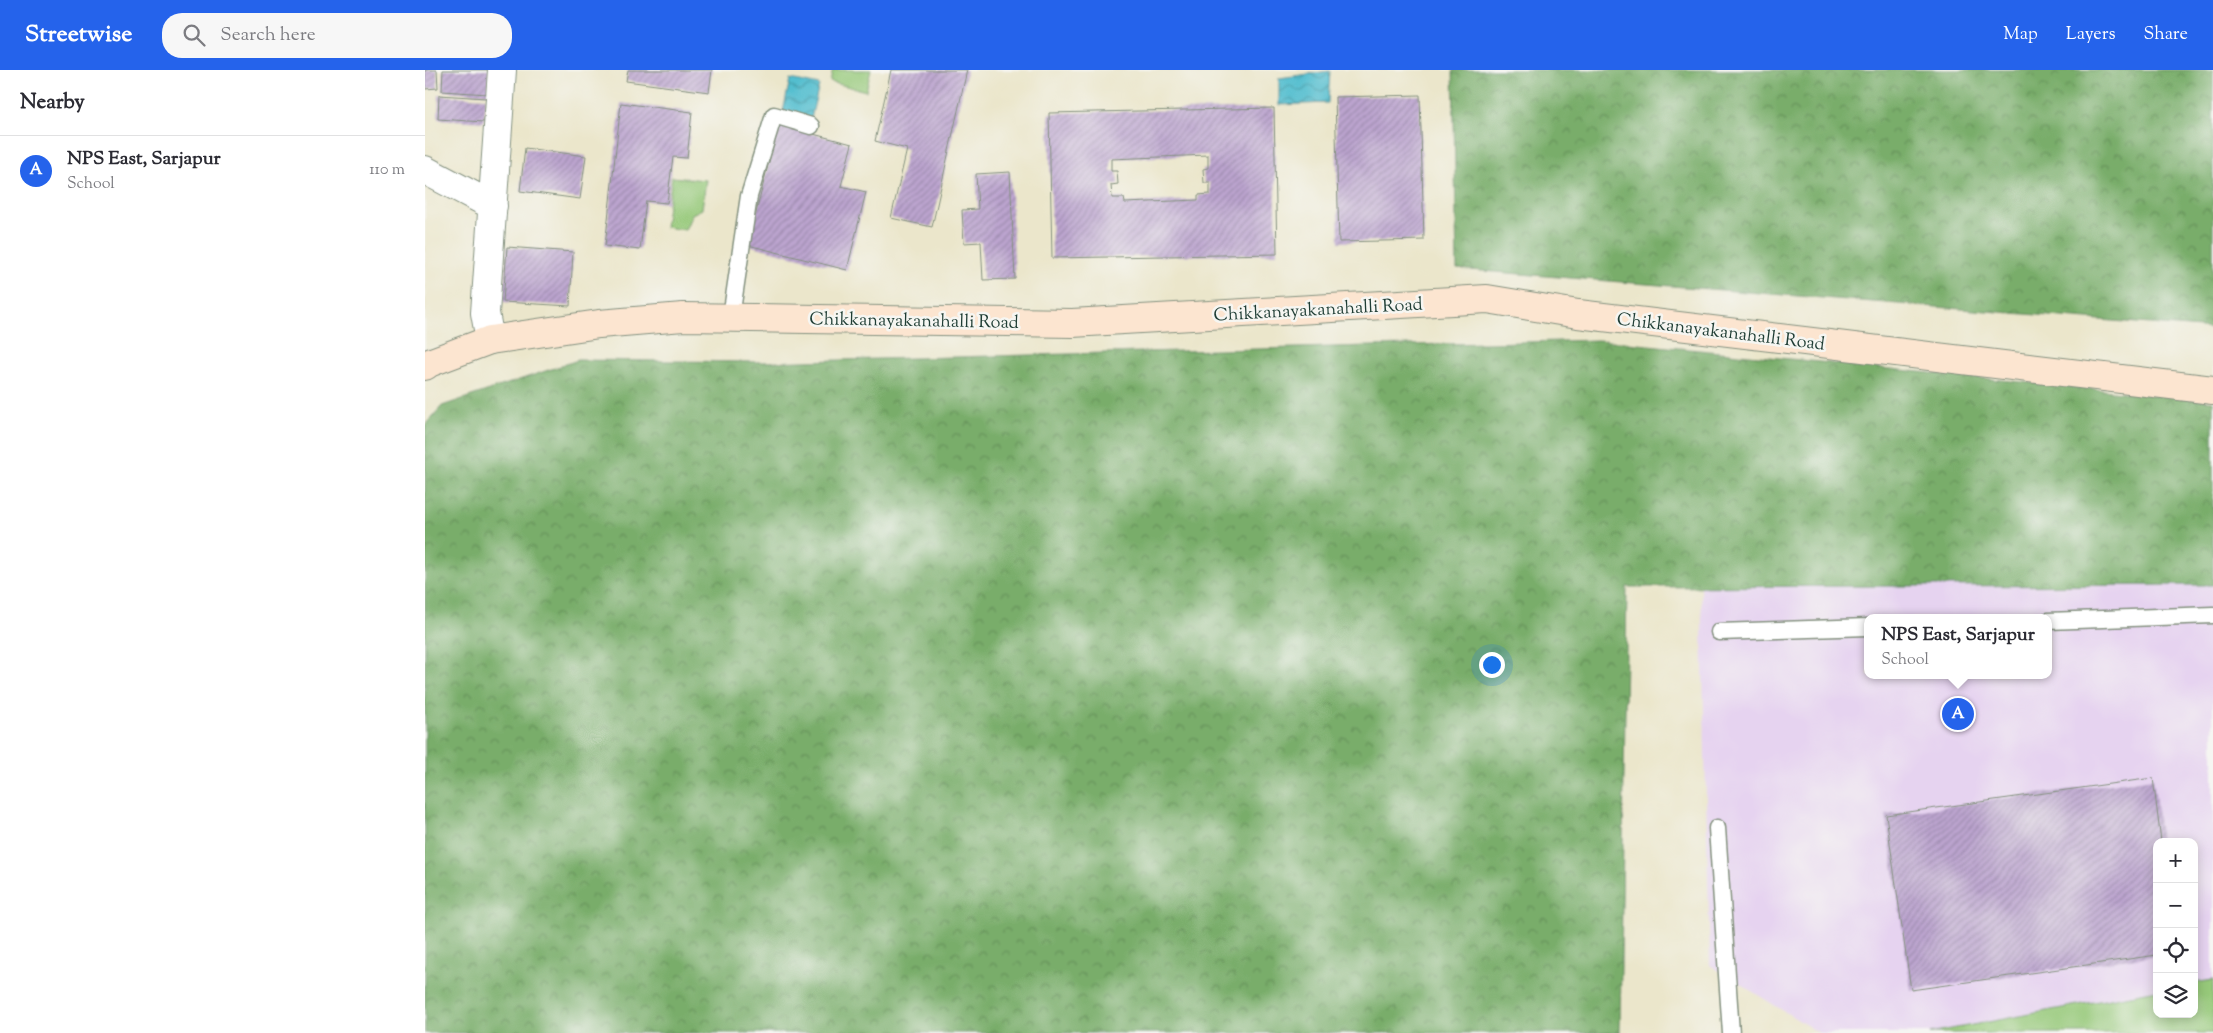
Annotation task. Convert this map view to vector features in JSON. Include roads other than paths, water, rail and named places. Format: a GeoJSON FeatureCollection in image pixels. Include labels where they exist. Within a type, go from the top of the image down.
{"type":"FeatureCollection","features":[{"type":"Feature","properties":{"kind":"main road","name":"Chikkanayakanahalli Road"},"geometry":{"type":"LineString","coordinates":[[425,366],[490,340],[599,324],[683,317],[1072,323],[1487,299],[1578,314],[2213,390]]}},
{"type":"Feature","properties":{"kind":"street"},"geometry":{"type":"LineString","coordinates":[[490,340],[485,313],[502,70]]}},
{"type":"Feature","properties":{"kind":"street"},"geometry":{"type":"LineString","coordinates":[[425,170],[493,206]]}},
{"type":"Feature","properties":{"kind":"lane"},"geometry":{"type":"LineString","coordinates":[[731,317],[749,196],[774,115],[811,126]]}},
{"type":"Feature","properties":{"kind":"lane"},"geometry":{"type":"LineString","coordinates":[[2052,621],[2213,615]]}},
{"type":"Feature","properties":{"kind":"lane"},"geometry":{"type":"LineString","coordinates":[[1719,632],[1864,627]]}},
{"type":"Feature","properties":{"kind":"lane"},"geometry":{"type":"LineString","coordinates":[[1717,828],[1731,1033]]}},
{"type":"Feature","properties":{"kind":"water"},"geometry":{"type":"Polygon","coordinates":[[[1330,71],[1328,103],[1279,105],[1279,78],[1330,71]]]}},
{"type":"Feature","properties":{"kind":"water"},"geometry":{"type":"Polygon","coordinates":[[[790,79],[819,85],[811,118],[783,112],[790,79]]]}},
{"type":"Feature","properties":{"kind":"place","name":"NPS East, Sarjapur"},"geometry":{"type":"Point","coordinates":[1958,714]}}]}
